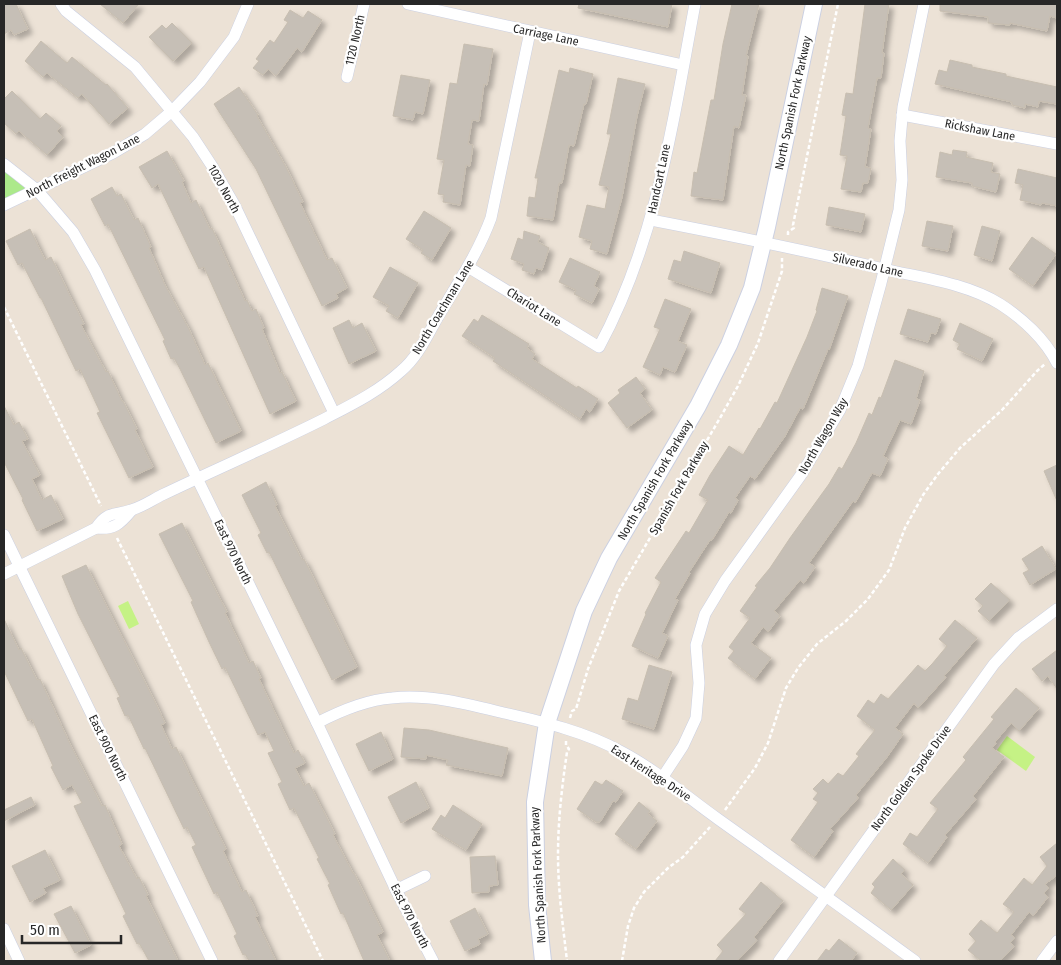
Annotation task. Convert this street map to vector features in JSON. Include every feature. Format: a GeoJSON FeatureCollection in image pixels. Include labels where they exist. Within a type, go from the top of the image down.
{"type":"FeatureCollection","features":[{"type":"Feature","properties":{"kind":"street","name":"1020 North"},"geometry":{"type":"LineString","coordinates":[[61,4],[66,11],[135,67],[193,137],[235,206],[334,413]]}},
{"type":"Feature","properties":{"kind":"street","name":"North Freight Wagon Lane"},"geometry":{"type":"LineString","coordinates":[[4,205],[121,148],[145,134],[172,111],[200,82],[234,37],[248,4]]}},
{"type":"Feature","properties":{"kind":"street","name":"1120 North"},"geometry":{"type":"LineString","coordinates":[[347,77],[364,4]]}},
{"type":"Feature","properties":{"kind":"street","name":"Carriage Lane"},"geometry":{"type":"LineString","coordinates":[[408,4],[684,65]]}},
{"type":"Feature","properties":{"kind":"street","name":"Handcart Lane"},"geometry":{"type":"LineString","coordinates":[[599,347],[616,316],[633,275],[651,220],[695,4]]}},
{"type":"Feature","properties":{"kind":"street","name":"North Spanish Fork Parkway"},"geometry":{"type":"LineString","coordinates":[[543,961],[538,905],[535,802],[547,723],[584,611],[609,558],[698,406],[729,344],[752,288],[764,242],[814,4]]}},
{"type":"Feature","properties":{"kind":"street","name":"North Wagon Way"},"geometry":{"type":"LineString","coordinates":[[662,778],[683,746],[696,718],[699,683],[696,646],[705,614],[725,581],[801,475],[840,410],[858,366],[900,210],[902,115],[924,4]]}},
{"type":"Feature","properties":{"kind":"street","name":"North Coachman Lane"},"geometry":{"type":"LineString","coordinates":[[4,574],[96,528],[102,519],[115,513],[131,511],[197,478],[269,447],[382,387],[403,370],[420,348],[477,252],[491,218],[530,32]]}},
{"type":"Feature","properties":{"kind":"street","name":"Rickshaw Lane"},"geometry":{"type":"LineString","coordinates":[[902,115],[1057,144]]}},
{"type":"Feature","properties":{"kind":"street","name":"East 970 North"},"geometry":{"type":"LineString","coordinates":[[4,164],[37,190],[73,232],[95,270],[396,890],[433,961]]}},
{"type":"Feature","properties":{"kind":"street","name":"Silverado Lane"},"geometry":{"type":"LineString","coordinates":[[651,220],[764,242],[885,269],[975,292],[999,303],[1021,319],[1041,339],[1052,363]]}},
{"type":"Feature","properties":{"kind":"street","name":"Chariot Lane"},"geometry":{"type":"LineString","coordinates":[[468,267],[599,347]]}},
{"type":"Feature","properties":{"kind":"street","name":"East 900 North"},"geometry":{"type":"LineString","coordinates":[[4,535],[212,961]]}},
{"type":"Feature","properties":{"kind":"street","name":"North Golden Spoke Drive"},"geometry":{"type":"LineString","coordinates":[[779,961],[994,664],[1018,638],[1057,609]]}},
{"type":"Feature","properties":{"kind":"street","name":"East Heritage Drive"},"geometry":{"type":"LineString","coordinates":[[316,723],[338,712],[362,704],[390,698],[422,697],[448,700],[547,723],[597,740],[623,752],[662,778],[915,961]]}},
{"type":"Feature","properties":{"kind":"street"},"geometry":{"type":"LineString","coordinates":[[396,890],[425,876]]}},
{"type":"Feature","properties":{"kind":"street"},"geometry":{"type":"LineString","coordinates":[[4,929],[19,961]]}},
{"type":"Feature","properties":{"kind":"street"},"geometry":{"type":"LineString","coordinates":[[1042,961],[1057,941]]}},
{"type":"Feature","properties":{"kind":"path"},"geometry":{"type":"LineString","coordinates":[[788,232],[794,228],[793,225],[838,4]]}},
{"type":"Feature","properties":{"kind":"path","name":"Spanish Fork Parkway"},"geometry":{"type":"LineString","coordinates":[[572,711],[576,710],[591,660],[620,591],[738,386],[758,343],[773,302],[782,271],[781,262]]}},
{"type":"Feature","properties":{"kind":"path"},"geometry":{"type":"LineString","coordinates":[[4,307],[102,507]]}},
{"type":"Feature","properties":{"kind":"path"},"geometry":{"type":"LineString","coordinates":[[724,811],[755,768],[768,742],[786,688],[798,668],[817,644],[846,621],[868,598],[889,570],[906,528],[923,495],[960,448],[1002,410],[1037,371],[1052,363]]}},
{"type":"Feature","properties":{"kind":"path"},"geometry":{"type":"LineString","coordinates":[[116,537],[323,961]]}},
{"type":"Feature","properties":{"kind":"path"},"geometry":{"type":"LineString","coordinates":[[566,745],[569,749],[562,788],[558,854],[562,919],[568,961]]}},
{"type":"Feature","properties":{"kind":"path"},"geometry":{"type":"LineString","coordinates":[[622,961],[628,926],[634,908],[644,892],[655,880],[683,858],[711,826]]}},
{"type":"Feature","properties":{"kind":"green space"},"geometry":{"type":"Polygon","coordinates":[[[4,164],[37,190],[4,207],[4,164]]]}},
{"type":"Feature","properties":{"kind":"green space"},"geometry":{"type":"Polygon","coordinates":[[[128,601],[139,624],[129,629],[118,606],[128,601]]]}},
{"type":"Feature","properties":{"kind":"green space"},"geometry":{"type":"Polygon","coordinates":[[[1007,736],[1035,757],[1026,771],[997,750],[1007,736]]]}},
{"type":"Feature","properties":{"kind":"building"},"geometry":{"type":"Polygon","coordinates":[[[4,4],[16,4],[28,29],[14,35],[11,30],[4,34],[4,4]]]}},
{"type":"Feature","properties":{"kind":"building"},"geometry":{"type":"Polygon","coordinates":[[[100,4],[139,4],[123,23],[100,4]]]}},
{"type":"Feature","properties":{"kind":"building"},"geometry":{"type":"Polygon","coordinates":[[[579,4],[672,4],[668,27],[578,8],[579,4]]]}},
{"type":"Feature","properties":{"kind":"building"},"geometry":{"type":"Polygon","coordinates":[[[732,4],[759,4],[746,56],[748,56],[742,95],[746,95],[739,128],[734,126],[723,200],[691,196],[694,172],[697,173],[711,100],[714,100],[732,4]]]}},
{"type":"Feature","properties":{"kind":"building"},"geometry":{"type":"Polygon","coordinates":[[[865,4],[889,4],[882,53],[884,53],[881,78],[877,78],[868,128],[871,129],[865,167],[871,168],[868,183],[863,183],[861,192],[841,189],[847,156],[840,155],[846,116],[842,115],[846,93],[853,94],[865,4]]]}},
{"type":"Feature","properties":{"kind":"building"},"geometry":{"type":"Polygon","coordinates":[[[940,4],[1057,4],[1057,18],[1050,16],[1047,31],[1010,23],[1010,25],[988,23],[988,17],[940,11],[940,4]]]}},
{"type":"Feature","properties":{"kind":"building"},"geometry":{"type":"Polygon","coordinates":[[[290,10],[303,18],[308,11],[322,20],[302,52],[297,48],[276,76],[268,69],[263,75],[253,68],[259,61],[256,59],[270,40],[274,43],[288,22],[284,20],[290,10]]]}},
{"type":"Feature","properties":{"kind":"building"},"geometry":{"type":"Polygon","coordinates":[[[172,23],[192,43],[173,61],[149,37],[162,25],[166,29],[172,23]]]}},
{"type":"Feature","properties":{"kind":"building"},"geometry":{"type":"Polygon","coordinates":[[[41,41],[67,63],[72,57],[107,84],[128,108],[109,124],[82,94],[78,98],[47,73],[43,77],[25,61],[41,41]]]}},
{"type":"Feature","properties":{"kind":"building"},"geometry":{"type":"Polygon","coordinates":[[[464,44],[493,49],[487,85],[484,84],[479,121],[472,120],[468,144],[473,145],[470,166],[466,165],[460,205],[443,202],[444,195],[438,194],[444,160],[437,159],[450,83],[457,84],[464,44]]]}},
{"type":"Feature","properties":{"kind":"building"},"geometry":{"type":"Polygon","coordinates":[[[950,60],[1006,74],[1006,76],[1057,87],[1057,104],[1039,101],[1038,107],[1025,104],[1025,108],[1012,105],[1012,102],[935,84],[939,70],[947,72],[950,60]]]}},
{"type":"Feature","properties":{"kind":"building"},"geometry":{"type":"Polygon","coordinates":[[[570,68],[593,74],[574,146],[569,145],[562,183],[559,183],[553,220],[527,216],[529,197],[535,198],[538,178],[535,178],[559,70],[569,73],[570,68]]]}},
{"type":"Feature","properties":{"kind":"building"},"geometry":{"type":"Polygon","coordinates":[[[401,75],[430,80],[423,114],[415,112],[413,120],[393,116],[401,75]]]}},
{"type":"Feature","properties":{"kind":"building"},"geometry":{"type":"Polygon","coordinates":[[[618,78],[645,84],[622,197],[607,254],[590,249],[592,241],[579,237],[587,205],[605,209],[609,187],[599,185],[611,134],[607,134],[618,78]]]}},
{"type":"Feature","properties":{"kind":"building"},"geometry":{"type":"Polygon","coordinates":[[[239,87],[258,115],[286,167],[303,202],[300,203],[327,260],[332,258],[347,288],[336,294],[338,298],[322,306],[256,169],[214,104],[239,87]]]}},
{"type":"Feature","properties":{"kind":"building"},"geometry":{"type":"Polygon","coordinates":[[[12,91],[40,119],[46,113],[61,126],[57,131],[63,137],[47,155],[19,131],[16,134],[4,123],[4,99],[12,91]]]}},
{"type":"Feature","properties":{"kind":"building"},"geometry":{"type":"Polygon","coordinates":[[[953,150],[967,152],[966,157],[993,163],[991,172],[1000,174],[996,192],[972,186],[972,183],[936,177],[940,152],[952,155],[953,150]]]}},
{"type":"Feature","properties":{"kind":"building"},"geometry":{"type":"Polygon","coordinates":[[[167,151],[184,181],[182,182],[191,203],[196,200],[210,229],[212,228],[245,301],[247,300],[252,311],[256,309],[280,373],[282,372],[296,401],[270,414],[204,267],[199,269],[158,184],[152,188],[139,167],[167,151]]]}},
{"type":"Feature","properties":{"kind":"building"},"geometry":{"type":"Polygon","coordinates":[[[1018,169],[1057,178],[1057,206],[1042,203],[1041,205],[1020,200],[1023,185],[1015,183],[1018,169]]]}},
{"type":"Feature","properties":{"kind":"building"},"geometry":{"type":"Polygon","coordinates":[[[112,187],[117,196],[121,194],[134,220],[138,218],[165,285],[189,329],[205,365],[208,363],[241,431],[216,443],[180,369],[174,358],[171,359],[163,341],[165,340],[108,224],[105,226],[91,199],[112,187]]]}},
{"type":"Feature","properties":{"kind":"building"},"geometry":{"type":"Polygon","coordinates":[[[829,207],[865,214],[861,232],[826,225],[829,207]]]}},
{"type":"Feature","properties":{"kind":"building"},"geometry":{"type":"Polygon","coordinates":[[[424,211],[451,228],[432,260],[421,253],[423,250],[406,239],[424,211]]]}},
{"type":"Feature","properties":{"kind":"building"},"geometry":{"type":"Polygon","coordinates":[[[927,221],[953,226],[948,251],[922,246],[927,221]]]}},
{"type":"Feature","properties":{"kind":"building"},"geometry":{"type":"Polygon","coordinates":[[[982,226],[1000,231],[992,261],[974,255],[982,226]]]}},
{"type":"Feature","properties":{"kind":"building"},"geometry":{"type":"Polygon","coordinates":[[[30,229],[45,260],[51,257],[84,324],[81,325],[106,372],[108,371],[137,429],[135,430],[153,467],[129,478],[97,413],[100,412],[80,369],[76,371],[41,298],[22,263],[18,265],[6,241],[30,229]]]}},
{"type":"Feature","properties":{"kind":"building"},"geometry":{"type":"Polygon","coordinates":[[[524,231],[540,236],[538,242],[549,248],[542,270],[536,268],[534,274],[522,270],[524,264],[511,259],[518,238],[523,240],[524,231]]]}},
{"type":"Feature","properties":{"kind":"building"},"geometry":{"type":"Polygon","coordinates":[[[1032,237],[1056,254],[1033,286],[1009,269],[1032,237]]]}},
{"type":"Feature","properties":{"kind":"building"},"geometry":{"type":"Polygon","coordinates":[[[684,251],[720,263],[711,293],[668,279],[674,260],[681,262],[684,251]]]}},
{"type":"Feature","properties":{"kind":"building"},"geometry":{"type":"Polygon","coordinates":[[[570,258],[600,272],[594,286],[599,289],[592,303],[574,294],[576,290],[559,282],[570,258]]]}},
{"type":"Feature","properties":{"kind":"building"},"geometry":{"type":"Polygon","coordinates":[[[390,267],[418,283],[398,318],[386,311],[389,306],[373,297],[390,267]]]}},
{"type":"Feature","properties":{"kind":"building"},"geometry":{"type":"Polygon","coordinates":[[[822,288],[848,296],[829,350],[803,409],[800,408],[785,436],[755,479],[750,476],[735,498],[738,500],[731,513],[729,512],[689,572],[675,599],[678,600],[662,633],[668,636],[658,658],[632,646],[645,613],[661,582],[655,578],[686,531],[689,533],[708,500],[699,495],[710,475],[729,446],[743,455],[775,402],[777,403],[807,337],[817,311],[822,288]]]}},
{"type":"Feature","properties":{"kind":"building"},"geometry":{"type":"Polygon","coordinates":[[[665,299],[691,309],[678,341],[687,345],[675,372],[663,367],[660,375],[643,367],[660,329],[654,327],[665,299]]]}},
{"type":"Feature","properties":{"kind":"building"},"geometry":{"type":"Polygon","coordinates":[[[908,309],[941,319],[936,334],[931,333],[928,342],[900,334],[908,309]]]}},
{"type":"Feature","properties":{"kind":"building"},"geometry":{"type":"Polygon","coordinates":[[[482,315],[529,344],[527,348],[535,354],[532,359],[598,399],[590,412],[586,409],[580,419],[493,361],[495,358],[462,336],[474,319],[478,322],[482,315]]]}},
{"type":"Feature","properties":{"kind":"building"},"geometry":{"type":"Polygon","coordinates":[[[349,320],[353,328],[362,323],[376,351],[349,364],[333,328],[349,320]]]}},
{"type":"Feature","properties":{"kind":"building"},"geometry":{"type":"Polygon","coordinates":[[[960,323],[993,339],[982,361],[957,349],[960,344],[953,340],[960,323]]]}},
{"type":"Feature","properties":{"kind":"building"},"geometry":{"type":"Polygon","coordinates":[[[895,360],[924,371],[916,399],[920,400],[911,424],[900,420],[883,456],[888,459],[880,476],[872,473],[855,503],[853,501],[809,563],[815,567],[804,583],[800,580],[774,611],[780,616],[768,632],[763,627],[751,643],[771,658],[755,679],[728,658],[734,651],[729,647],[750,618],[740,611],[757,587],[755,586],[770,568],[839,467],[842,469],[869,413],[872,415],[879,397],[881,398],[895,360]]]}},
{"type":"Feature","properties":{"kind":"building"},"geometry":{"type":"Polygon","coordinates":[[[636,377],[645,389],[640,393],[652,410],[627,428],[608,403],[620,393],[618,390],[636,377]]]}},
{"type":"Feature","properties":{"kind":"building"},"geometry":{"type":"Polygon","coordinates":[[[4,406],[14,425],[19,422],[28,439],[22,441],[40,475],[32,479],[42,500],[51,495],[63,519],[37,531],[4,462],[4,406]]]}},
{"type":"Feature","properties":{"kind":"building"},"geometry":{"type":"Polygon","coordinates":[[[1057,465],[1057,501],[1044,471],[1057,465]]]}},
{"type":"Feature","properties":{"kind":"building"},"geometry":{"type":"Polygon","coordinates":[[[266,482],[277,505],[275,506],[302,560],[304,559],[357,667],[332,680],[269,552],[267,553],[258,535],[261,533],[242,495],[266,482]]]}},
{"type":"Feature","properties":{"kind":"building"},"geometry":{"type":"Polygon","coordinates":[[[182,523],[227,612],[225,613],[249,663],[253,661],[261,678],[259,679],[294,753],[298,750],[305,763],[295,768],[304,786],[309,783],[335,834],[333,835],[383,932],[377,935],[390,961],[364,961],[343,913],[341,914],[328,885],[330,884],[317,859],[319,858],[294,808],[290,810],[278,784],[282,782],[268,753],[274,751],[265,732],[258,735],[225,667],[222,669],[209,642],[191,602],[193,601],[159,534],[182,523]]]}},
{"type":"Feature","properties":{"kind":"building"},"geometry":{"type":"Polygon","coordinates":[[[1042,546],[1056,569],[1030,585],[1023,573],[1029,570],[1022,559],[1042,546]]]}},
{"type":"Feature","properties":{"kind":"building"},"geometry":{"type":"Polygon","coordinates":[[[86,565],[158,708],[165,723],[161,725],[172,749],[176,747],[226,849],[223,851],[242,892],[246,890],[258,916],[255,917],[276,961],[249,961],[245,954],[243,955],[234,936],[237,934],[217,892],[214,894],[192,847],[196,845],[187,827],[184,829],[128,715],[125,716],[117,698],[120,697],[78,614],[62,576],[86,565]]]}},
{"type":"Feature","properties":{"kind":"building"},"geometry":{"type":"Polygon","coordinates":[[[991,583],[1010,600],[989,621],[978,611],[983,606],[975,599],[991,583]]]}},
{"type":"Feature","properties":{"kind":"building"},"geometry":{"type":"Polygon","coordinates":[[[4,619],[19,650],[21,648],[37,680],[40,679],[70,744],[102,806],[105,805],[122,844],[119,846],[137,879],[139,877],[148,895],[146,896],[178,961],[149,961],[139,943],[137,944],[123,916],[126,914],[74,806],[82,803],[72,785],[63,790],[51,767],[53,766],[32,719],[28,721],[4,671],[4,619]]]}},
{"type":"Feature","properties":{"kind":"building"},"geometry":{"type":"Polygon","coordinates":[[[955,620],[977,638],[918,708],[914,703],[895,728],[903,734],[856,795],[858,798],[830,829],[833,831],[814,857],[791,840],[818,802],[813,799],[818,793],[813,789],[823,779],[828,784],[838,773],[843,776],[859,756],[856,754],[875,730],[857,716],[868,700],[874,704],[881,694],[888,699],[918,665],[925,671],[947,646],[939,639],[955,620]]]}},
{"type":"Feature","properties":{"kind":"building"},"geometry":{"type":"Polygon","coordinates":[[[1057,650],[1057,689],[1048,676],[1042,681],[1032,669],[1057,650]]]}},
{"type":"Feature","properties":{"kind":"building"},"geometry":{"type":"Polygon","coordinates":[[[649,665],[672,672],[654,729],[622,719],[628,698],[638,701],[649,665]]]}},
{"type":"Feature","properties":{"kind":"building"},"geometry":{"type":"Polygon","coordinates":[[[1016,688],[1039,708],[1019,731],[1011,723],[995,742],[992,748],[1004,757],[973,796],[976,799],[945,835],[947,837],[928,863],[903,844],[910,833],[917,837],[938,809],[930,803],[966,760],[963,757],[994,719],[991,717],[1016,688]]]}},
{"type":"Feature","properties":{"kind":"building"},"geometry":{"type":"Polygon","coordinates":[[[404,728],[429,730],[508,748],[502,776],[446,765],[448,760],[426,755],[426,759],[401,757],[404,728]]]}},
{"type":"Feature","properties":{"kind":"building"},"geometry":{"type":"Polygon","coordinates":[[[381,732],[393,759],[369,771],[356,744],[381,732]]]}},
{"type":"Feature","properties":{"kind":"building"},"geometry":{"type":"Polygon","coordinates":[[[606,780],[623,791],[616,802],[613,801],[600,822],[596,822],[577,809],[595,781],[602,785],[606,780]]]}},
{"type":"Feature","properties":{"kind":"building"},"geometry":{"type":"Polygon","coordinates":[[[416,782],[429,808],[401,823],[388,797],[416,782]]]}},
{"type":"Feature","properties":{"kind":"building"},"geometry":{"type":"Polygon","coordinates":[[[31,797],[35,805],[4,821],[4,810],[31,797]]]}},
{"type":"Feature","properties":{"kind":"building"},"geometry":{"type":"Polygon","coordinates":[[[639,802],[650,811],[648,814],[657,821],[636,849],[615,834],[639,802]]]}},
{"type":"Feature","properties":{"kind":"building"},"geometry":{"type":"Polygon","coordinates":[[[453,805],[482,824],[466,850],[432,829],[441,815],[445,818],[453,805]]]}},
{"type":"Feature","properties":{"kind":"building"},"geometry":{"type":"Polygon","coordinates":[[[1057,843],[1057,877],[1045,884],[1049,888],[1044,893],[1048,897],[1033,916],[1029,912],[1011,935],[1015,938],[1010,943],[1014,946],[1000,961],[981,961],[968,950],[976,941],[969,934],[981,920],[997,933],[1014,912],[1003,904],[1024,878],[1032,885],[1047,866],[1040,857],[1057,843]]]}},
{"type":"Feature","properties":{"kind":"building"},"geometry":{"type":"Polygon","coordinates":[[[45,850],[60,880],[43,888],[46,893],[30,902],[12,866],[45,850]]]}},
{"type":"Feature","properties":{"kind":"building"},"geometry":{"type":"Polygon","coordinates":[[[495,856],[498,885],[489,886],[489,892],[472,893],[470,857],[495,856]]]}},
{"type":"Feature","properties":{"kind":"building"},"geometry":{"type":"Polygon","coordinates":[[[893,859],[905,870],[901,874],[913,885],[891,910],[871,893],[875,887],[872,884],[893,859]]]}},
{"type":"Feature","properties":{"kind":"building"},"geometry":{"type":"Polygon","coordinates":[[[761,882],[783,901],[754,937],[757,940],[737,961],[715,961],[723,951],[717,945],[746,914],[739,909],[761,882]]]}},
{"type":"Feature","properties":{"kind":"building"},"geometry":{"type":"Polygon","coordinates":[[[71,906],[91,945],[75,953],[54,914],[71,906]]]}},
{"type":"Feature","properties":{"kind":"building"},"geometry":{"type":"Polygon","coordinates":[[[475,908],[488,934],[478,939],[480,944],[465,951],[450,921],[475,908]]]}},
{"type":"Feature","properties":{"kind":"building"},"geometry":{"type":"Polygon","coordinates":[[[839,939],[857,953],[851,961],[817,961],[826,949],[829,951],[839,939]]]}}]}
